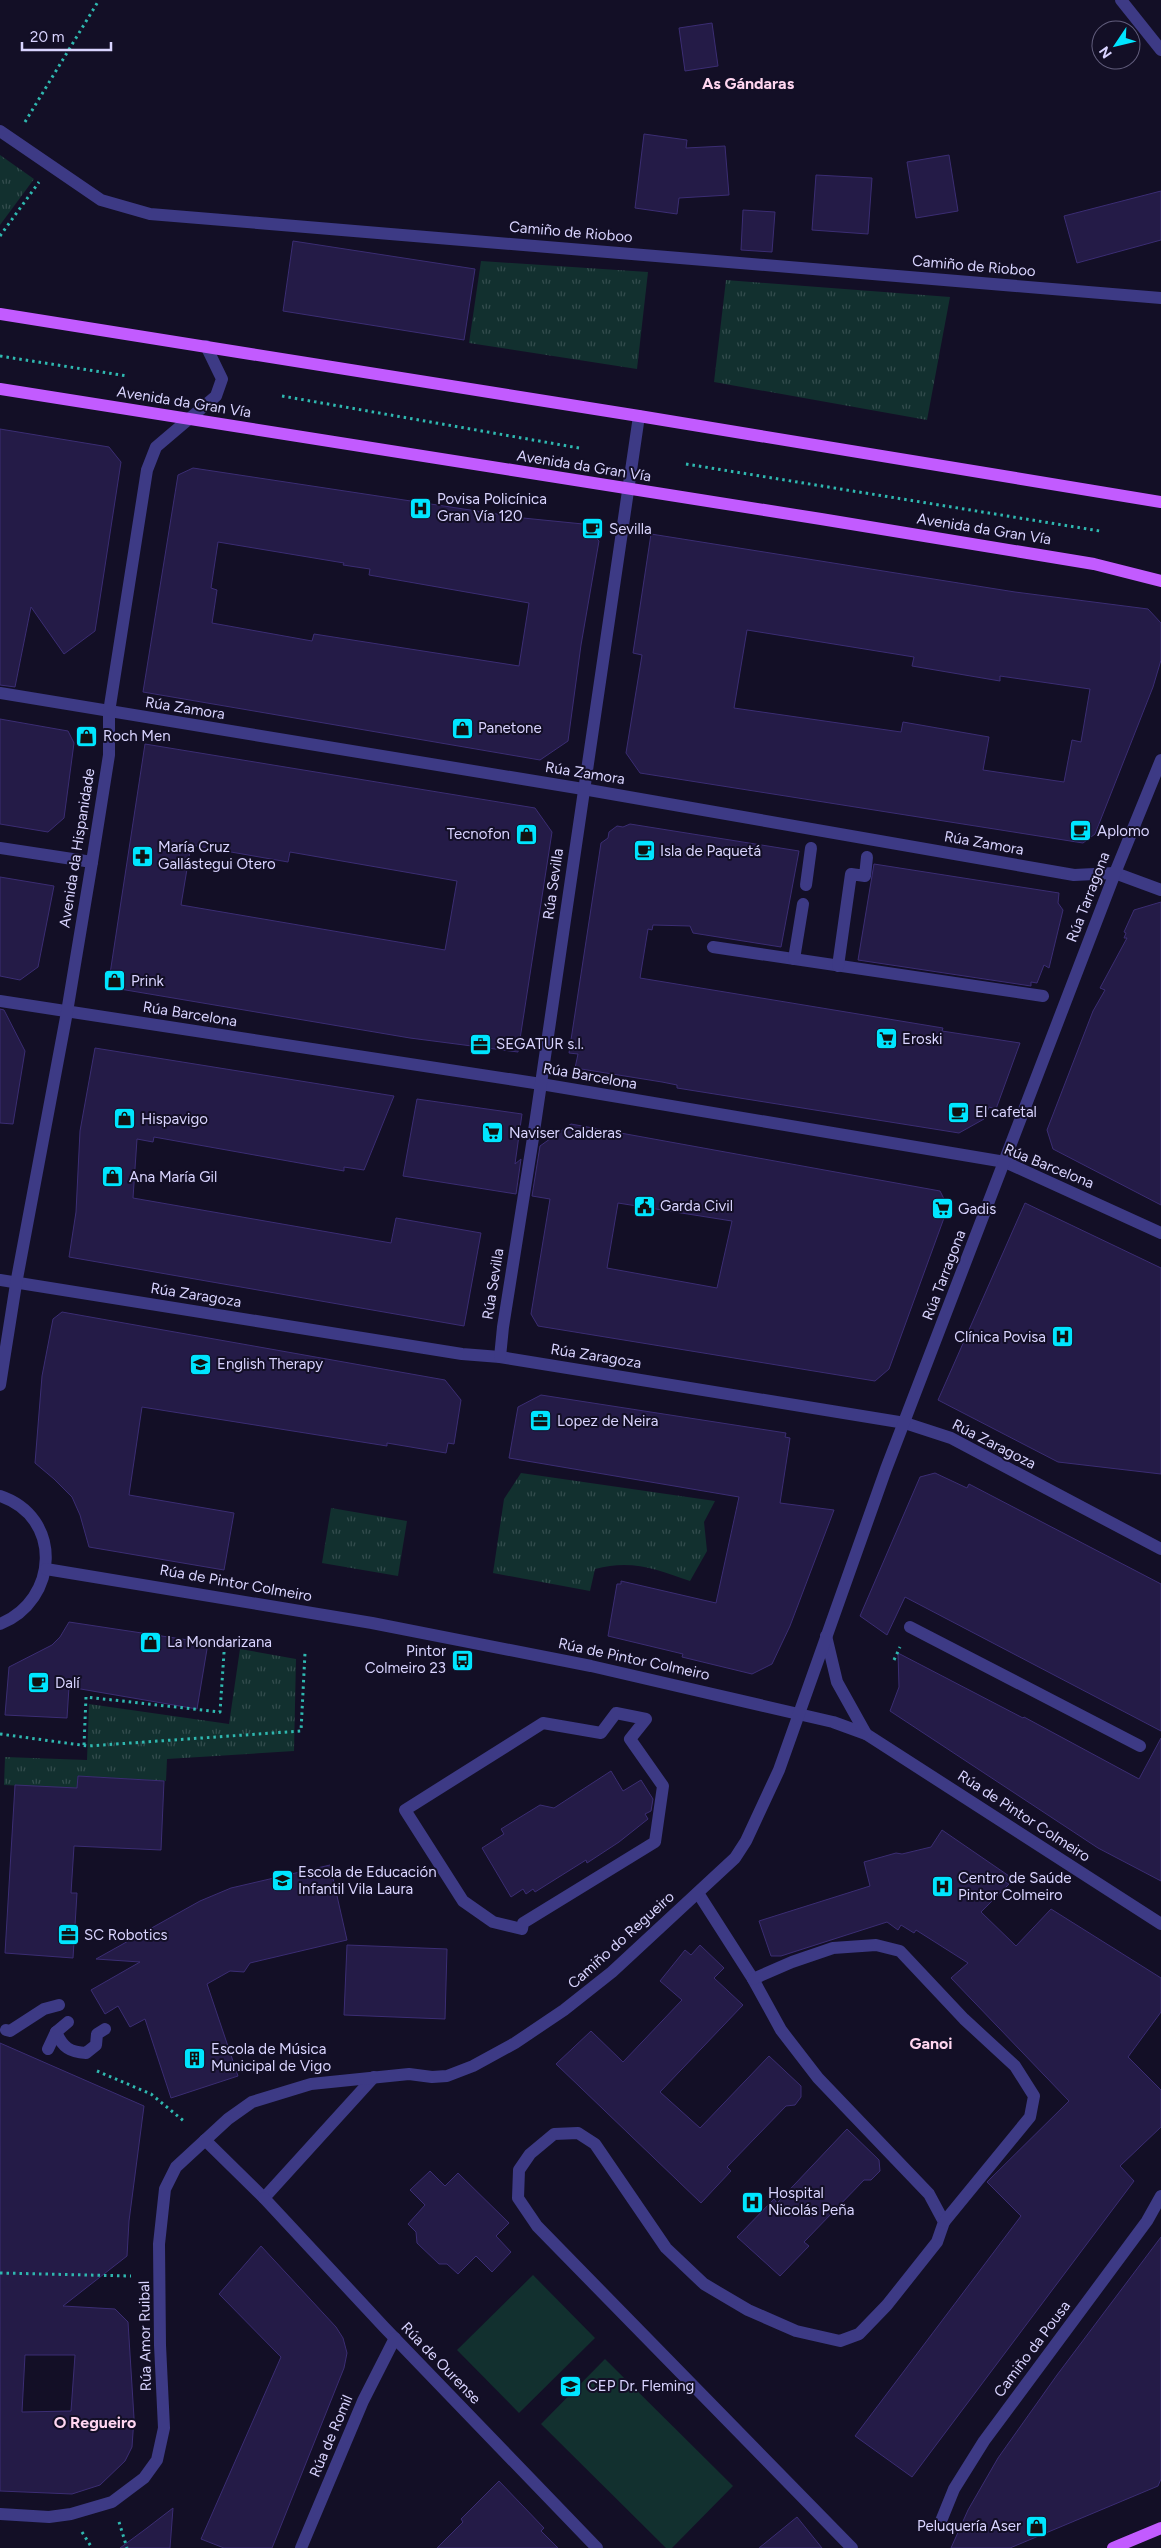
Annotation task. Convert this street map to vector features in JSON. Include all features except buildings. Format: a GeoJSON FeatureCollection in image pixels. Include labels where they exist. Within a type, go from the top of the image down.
{"type":"FeatureCollection","features":[{"type":"Feature","properties":{"kind":"main road"},"geometry":{"type":"LineString","coordinates":[[0,314],[1161,502]]}},
{"type":"Feature","properties":{"kind":"main road","name":"Avenida da Gran Vía"},"geometry":{"type":"LineString","coordinates":[[0,389],[1094,564],[1161,581]]}},
{"type":"Feature","properties":{"kind":"main road"},"geometry":{"type":"LineString","coordinates":[[1114,2548],[1161,2528]]}},
{"type":"Feature","properties":{"kind":"street"},"geometry":{"type":"LineString","coordinates":[[1122,0],[1161,50]]}},
{"type":"Feature","properties":{"kind":"street","name":"Camiño de Rioboo"},"geometry":{"type":"LineString","coordinates":[[0,132],[101,200],[150,214],[1161,298]]}},
{"type":"Feature","properties":{"kind":"street","name":"Avenida da Hispanidade"},"geometry":{"type":"LineString","coordinates":[[0,1386],[16,1284],[67,1012],[92,862],[109,755],[109,712],[147,470],[156,447],[216,396],[222,380],[206,346]]}},
{"type":"Feature","properties":{"kind":"street","name":"Rúa Sevilla"},"geometry":{"type":"LineString","coordinates":[[500,1357],[626,490],[639,416]]}},
{"type":"Feature","properties":{"kind":"street","name":"Rúa Zamora"},"geometry":{"type":"LineString","coordinates":[[0,693],[583,789],[1074,875],[1115,873],[1161,890]]}},
{"type":"Feature","properties":{"kind":"street","name":"Rúa Tarragona"},"geometry":{"type":"LineString","coordinates":[[798,1714],[1005,1162],[1115,873],[1161,760]]}},
{"type":"Feature","properties":{"kind":"street"},"geometry":{"type":"LineString","coordinates":[[0,848],[92,862]]}},
{"type":"Feature","properties":{"kind":"street"},"geometry":{"type":"LineString","coordinates":[[806,885],[812,848]]}},
{"type":"Feature","properties":{"kind":"street"},"geometry":{"type":"LineString","coordinates":[[838,966],[851,874],[865,876],[867,857]]}},
{"type":"Feature","properties":{"kind":"street"},"geometry":{"type":"LineString","coordinates":[[794,959],[803,904]]}},
{"type":"Feature","properties":{"kind":"street"},"geometry":{"type":"LineString","coordinates":[[713,947],[1043,996]]}},
{"type":"Feature","properties":{"kind":"street","name":"Rúa Barcelona"},"geometry":{"type":"LineString","coordinates":[[0,1001],[541,1084],[1005,1162],[1161,1233]]}},
{"type":"Feature","properties":{"kind":"street","name":"Rúa Zaragoza"},"geometry":{"type":"LineString","coordinates":[[0,1280],[462,1354],[500,1357],[906,1423],[950,1438],[1161,1549]]}},
{"type":"Feature","properties":{"kind":"street"},"geometry":{"type":"LineString","coordinates":[[0,1496],[9,1499],[26,1511],[39,1528],[46,1547],[46,1569],[40,1588],[30,1605],[14,1618],[0,1624]]}},
{"type":"Feature","properties":{"kind":"street","name":"Rúa de Pintor Colmeiro"},"geometry":{"type":"LineString","coordinates":[[46,1569],[372,1623],[591,1666],[833,1722],[866,1734],[1161,1924]]}},
{"type":"Feature","properties":{"kind":"street"},"geometry":{"type":"LineString","coordinates":[[910,1627],[1140,1746]]}},
{"type":"Feature","properties":{"kind":"street"},"geometry":{"type":"LineString","coordinates":[[826,1636],[837,1682],[866,1734]]}},
{"type":"Feature","properties":{"kind":"street"},"geometry":{"type":"LineString","coordinates":[[616,1713],[646,1719],[630,1739],[663,1786],[655,1842],[523,1923],[522,1929],[493,1922],[463,1901],[404,1810],[543,1723],[601,1733],[616,1713]]}},
{"type":"Feature","properties":{"kind":"street","name":"Camiño do Regueiro"},"geometry":{"type":"LineString","coordinates":[[205,2140],[252,2102],[311,2084],[409,2074],[432,2077],[447,2076],[474,2066],[515,2043],[564,2010],[612,1972],[735,1858],[746,1841],[778,1770],[798,1714]]}},
{"type":"Feature","properties":{"kind":"street"},"geometry":{"type":"LineString","coordinates":[[698,1893],[754,1980],[780,2030],[818,2078],[928,2194],[944,2222]]}},
{"type":"Feature","properties":{"kind":"street"},"geometry":{"type":"LineString","coordinates":[[754,1980],[792,1962],[833,1948],[876,1945],[900,1951],[964,2019],[1015,2066],[1034,2096],[1030,2117],[944,2222],[937,2242],[887,2305],[859,2334],[840,2341],[796,2331],[748,2310],[704,2284],[666,2248],[595,2144],[578,2133],[554,2134],[530,2154],[519,2170],[518,2198],[537,2226],[852,2548]]}},
{"type":"Feature","properties":{"kind":"street"},"geometry":{"type":"LineString","coordinates":[[6,2030],[10,2031],[44,2009],[58,2005]]}},
{"type":"Feature","properties":{"kind":"street"},"geometry":{"type":"LineString","coordinates":[[48,2049],[56,2032],[68,2022]]}},
{"type":"Feature","properties":{"kind":"street"},"geometry":{"type":"LineString","coordinates":[[56,2032],[62,2045],[73,2052],[86,2053],[96,2044],[97,2034],[105,2029]]}},
{"type":"Feature","properties":{"kind":"street"},"geometry":{"type":"LineString","coordinates":[[205,2140],[264,2198],[374,2077]]}},
{"type":"Feature","properties":{"kind":"street","name":"Rúa Amor Ruibal"},"geometry":{"type":"LineString","coordinates":[[0,2514],[49,2517],[71,2514],[112,2502],[144,2478],[157,2460],[164,2428],[160,2345],[159,2244],[164,2195],[176,2167],[205,2140]]}},
{"type":"Feature","properties":{"kind":"street","name":"Camiño da Pousa"},"geometry":{"type":"LineString","coordinates":[[939,2526],[954,2489],[984,2441],[1147,2221],[1161,2196]]}},
{"type":"Feature","properties":{"kind":"street","name":"Rúa de Ourense"},"geometry":{"type":"LineString","coordinates":[[264,2198],[596,2548]]}},
{"type":"Feature","properties":{"kind":"street","name":"Rúa de Romil"},"geometry":{"type":"LineString","coordinates":[[301,2548],[362,2401],[395,2338]]}},
{"type":"Feature","properties":{"kind":"path"},"geometry":{"type":"LineString","coordinates":[[14,142],[99,0]]}},
{"type":"Feature","properties":{"kind":"path"},"geometry":{"type":"LineString","coordinates":[[0,236],[45,175]]}},
{"type":"Feature","properties":{"kind":"path"},"geometry":{"type":"LineString","coordinates":[[0,356],[127,376]]}},
{"type":"Feature","properties":{"kind":"path"},"geometry":{"type":"LineString","coordinates":[[282,396],[579,448]]}},
{"type":"Feature","properties":{"kind":"path"},"geometry":{"type":"LineString","coordinates":[[686,464],[1100,532]]}},
{"type":"Feature","properties":{"kind":"path"},"geometry":{"type":"LineString","coordinates":[[84,1745],[86,1697],[220,1712],[225,1638]]}},
{"type":"Feature","properties":{"kind":"path"},"geometry":{"type":"LineString","coordinates":[[0,1734],[84,1745],[301,1731],[305,1652]]}},
{"type":"Feature","properties":{"kind":"path"},"geometry":{"type":"LineString","coordinates":[[91,2068],[151,2094],[185,2122]]}},
{"type":"Feature","properties":{"kind":"path"},"geometry":{"type":"LineString","coordinates":[[0,2273],[131,2276]]}},
{"type":"Feature","properties":{"kind":"path"},"geometry":{"type":"LineString","coordinates":[[112,2502],[127,2548]]}},
{"type":"Feature","properties":{"kind":"green space"},"geometry":{"type":"Polygon","coordinates":[[[0,155],[34,179],[0,225],[0,155]]]}},
{"type":"Feature","properties":{"kind":"green space"},"geometry":{"type":"Polygon","coordinates":[[[481,261],[648,272],[637,369],[469,343],[481,261]]]}},
{"type":"Feature","properties":{"kind":"green space"},"geometry":{"type":"Polygon","coordinates":[[[726,280],[950,297],[927,420],[714,382],[726,280]]]}},
{"type":"Feature","properties":{"kind":"green space"},"geometry":{"type":"Polygon","coordinates":[[[521,1473],[715,1501],[704,1522],[707,1551],[690,1581],[654,1569],[632,1565],[608,1566],[595,1569],[590,1591],[493,1573],[504,1499],[521,1473]]]}},
{"type":"Feature","properties":{"kind":"green space"},"geometry":{"type":"Polygon","coordinates":[[[331,1508],[407,1521],[398,1576],[322,1563],[331,1508]]]}},
{"type":"Feature","properties":{"kind":"green space"},"geometry":{"type":"Polygon","coordinates":[[[240,1649],[296,1659],[294,1751],[167,1759],[166,1781],[78,1776],[77,1788],[4,1785],[5,1757],[87,1760],[89,1704],[229,1724],[240,1649]]]}},
{"type":"Feature","properties":{"kind":"green space"},"geometry":{"type":"Polygon","coordinates":[[[533,2275],[595,2338],[519,2413],[457,2350],[533,2275]]]}},
{"type":"Feature","properties":{"kind":"green space"},"geometry":{"type":"Polygon","coordinates":[[[605,2359],[733,2486],[672,2548],[666,2548],[541,2424],[605,2359]]]}},
{"type":"Feature","properties":{"kind":"place","name":"Povisa Policínica Gran Vía 120"},"geometry":{"type":"Point","coordinates":[421,508]}},
{"type":"Feature","properties":{"kind":"place","name":"Sevilla"},"geometry":{"type":"Point","coordinates":[593,529]}},
{"type":"Feature","properties":{"kind":"place","name":"Panetone"},"geometry":{"type":"Point","coordinates":[462,728]}},
{"type":"Feature","properties":{"kind":"place","name":"Roch Men"},"geometry":{"type":"Point","coordinates":[87,736]}},
{"type":"Feature","properties":{"kind":"place","name":"Aplomo"},"geometry":{"type":"Point","coordinates":[1081,831]}},
{"type":"Feature","properties":{"kind":"place","name":"Tecnofon"},"geometry":{"type":"Point","coordinates":[526,834]}},
{"type":"Feature","properties":{"kind":"place","name":"Isla de Paquetá"},"geometry":{"type":"Point","coordinates":[644,851]}},
{"type":"Feature","properties":{"kind":"place","name":"María Cruz Gallástegui Otero"},"geometry":{"type":"Point","coordinates":[142,856]}},
{"type":"Feature","properties":{"kind":"place","name":"Prink"},"geometry":{"type":"Point","coordinates":[115,981]}},
{"type":"Feature","properties":{"kind":"place","name":"Eroski"},"geometry":{"type":"Point","coordinates":[886,1039]}},
{"type":"Feature","properties":{"kind":"place","name":"SEGATUR s.l."},"geometry":{"type":"Point","coordinates":[480,1044]}},
{"type":"Feature","properties":{"kind":"place","name":"El cafetal"},"geometry":{"type":"Point","coordinates":[959,1112]}},
{"type":"Feature","properties":{"kind":"place","name":"Hispavigo"},"geometry":{"type":"Point","coordinates":[125,1119]}},
{"type":"Feature","properties":{"kind":"place","name":"Naviser Calderas"},"geometry":{"type":"Point","coordinates":[493,1133]}},
{"type":"Feature","properties":{"kind":"place","name":"Ana María Gil"},"geometry":{"type":"Point","coordinates":[113,1177]}},
{"type":"Feature","properties":{"kind":"place","name":"Garda Civil"},"geometry":{"type":"Point","coordinates":[644,1206]}},
{"type":"Feature","properties":{"kind":"place","name":"Gadis"},"geometry":{"type":"Point","coordinates":[942,1209]}},
{"type":"Feature","properties":{"kind":"place","name":"Clínica Povisa"},"geometry":{"type":"Point","coordinates":[1062,1337]}},
{"type":"Feature","properties":{"kind":"place","name":"English Therapy"},"geometry":{"type":"Point","coordinates":[201,1364]}},
{"type":"Feature","properties":{"kind":"place","name":"Lopez de Neira"},"geometry":{"type":"Point","coordinates":[541,1421]}},
{"type":"Feature","properties":{"kind":"place","name":"La Mondarizana"},"geometry":{"type":"Point","coordinates":[151,1642]}},
{"type":"Feature","properties":{"kind":"place","name":"Pintor Colmeiro 23"},"geometry":{"type":"Point","coordinates":[462,1660]}},
{"type":"Feature","properties":{"kind":"place","name":"Dalí"},"geometry":{"type":"Point","coordinates":[39,1683]}},
{"type":"Feature","properties":{"kind":"place","name":"Escola de Educación Infantil Vila Laura"},"geometry":{"type":"Point","coordinates":[282,1881]}},
{"type":"Feature","properties":{"kind":"place","name":"Centro de Saúde Pintor Colmeiro"},"geometry":{"type":"Point","coordinates":[942,1887]}},
{"type":"Feature","properties":{"kind":"place","name":"SC Robotics"},"geometry":{"type":"Point","coordinates":[68,1935]}},
{"type":"Feature","properties":{"kind":"place","name":"Escola de Música Municipal de Vigo"},"geometry":{"type":"Point","coordinates":[195,2058]}},
{"type":"Feature","properties":{"kind":"place","name":"Hospital Nicolás Peña"},"geometry":{"type":"Point","coordinates":[752,2202]}},
{"type":"Feature","properties":{"kind":"place","name":"CEP Dr. Fleming"},"geometry":{"type":"Point","coordinates":[571,2386]}},
{"type":"Feature","properties":{"kind":"place","name":"Peluquería Aser"},"geometry":{"type":"Point","coordinates":[1037,2526]}},
{"type":"Feature","properties":{"kind":"district","name":"As Gándaras"},"geometry":{"type":"Point","coordinates":[748,83]}},
{"type":"Feature","properties":{"kind":"district","name":"Ganoi"},"geometry":{"type":"Point","coordinates":[931,2043]}},
{"type":"Feature","properties":{"kind":"district","name":"O Regueiro"},"geometry":{"type":"Point","coordinates":[95,2422]}}]}
